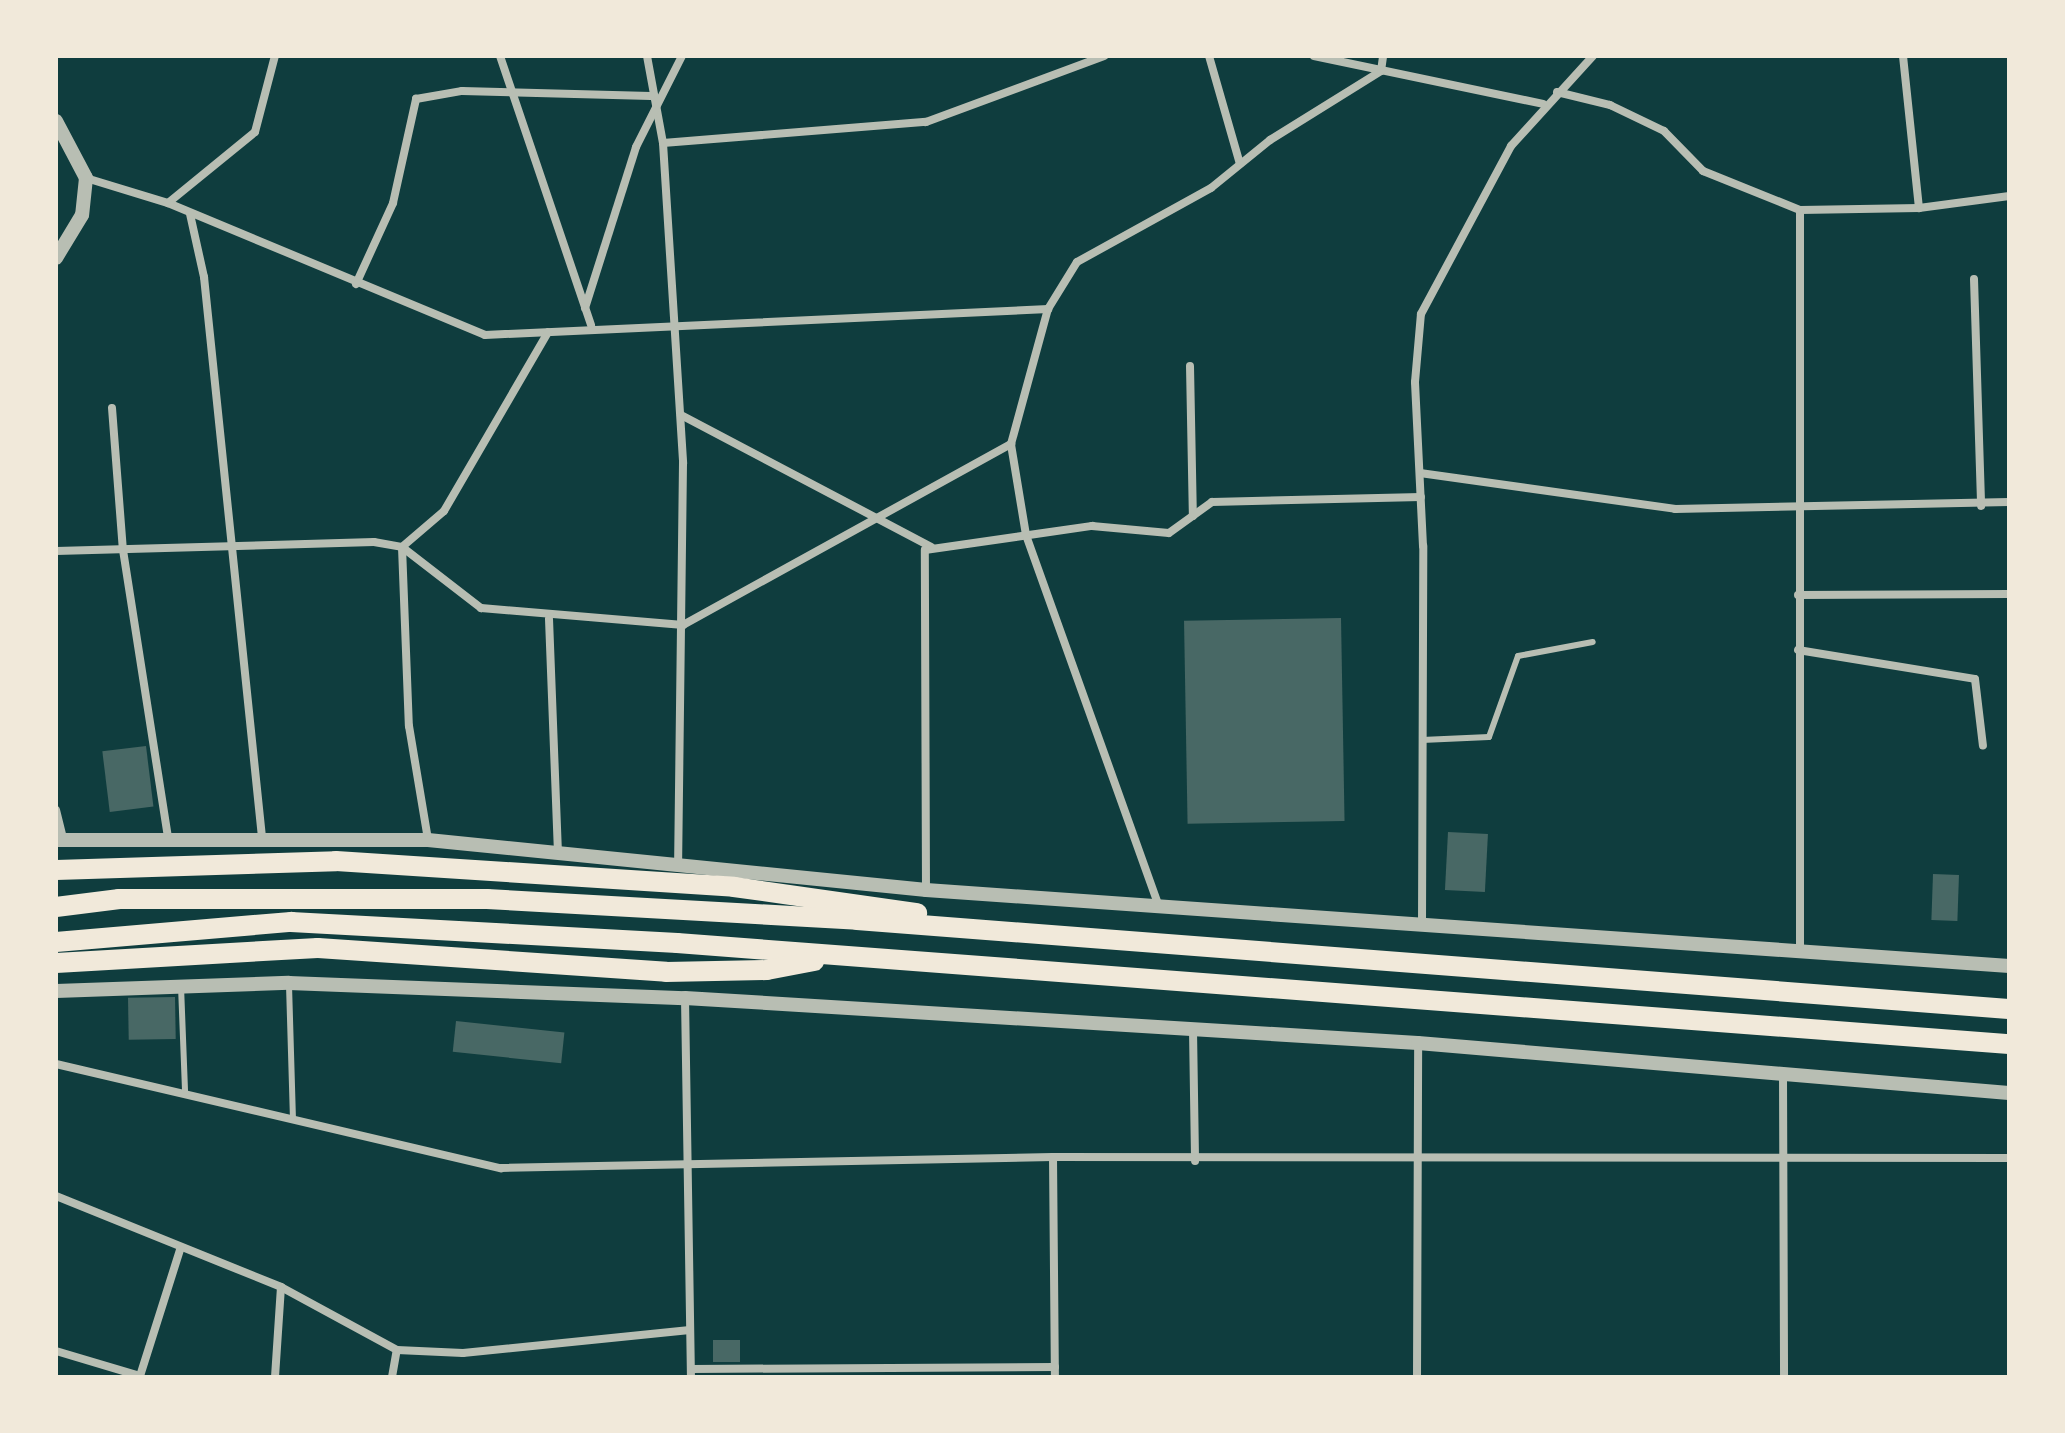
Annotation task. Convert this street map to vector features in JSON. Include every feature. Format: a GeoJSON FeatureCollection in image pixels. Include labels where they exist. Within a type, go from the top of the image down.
{"type":"FeatureCollection","features":[{"type":"Feature","properties":{"kind":"highway"},"geometry":{"type":"LineString","coordinates":[[56,870],[336,861],[528,872],[749,889],[1015,932]]}},
{"type":"Feature","properties":{"kind":"highway"},"geometry":{"type":"LineString","coordinates":[[56,907],[119,899],[487,899],[1015,932],[2009,1009]]}},
{"type":"Feature","properties":{"kind":"highway"},"geometry":{"type":"LineString","coordinates":[[56,942],[291,922],[677,943],[2009,1044]]}},
{"type":"Feature","properties":{"kind":"highway"},"geometry":{"type":"LineString","coordinates":[[56,963],[318,948],[666,972],[767,970],[840,956]]}},
{"type":"Feature","properties":{"kind":"street"},"geometry":{"type":"LineString","coordinates":[[168,203],[255,132],[275,56]]}},
{"type":"Feature","properties":{"kind":"street"},"geometry":{"type":"LineString","coordinates":[[500,56],[509,91],[591,325]]}},
{"type":"Feature","properties":{"kind":"street"},"geometry":{"type":"LineString","coordinates":[[647,56],[651,96],[663,143],[681,415],[683,625],[678,865]]}},
{"type":"Feature","properties":{"kind":"street"},"geometry":{"type":"LineString","coordinates":[[585,308],[654,111],[682,56]]}},
{"type":"Feature","properties":{"kind":"street"},"geometry":{"type":"LineString","coordinates":[[663,143],[926,122],[1104,56]]}},
{"type":"Feature","properties":{"kind":"street"},"geometry":{"type":"LineString","coordinates":[[1209,56],[1240,164]]}},
{"type":"Feature","properties":{"kind":"street"},"geometry":{"type":"LineString","coordinates":[[1314,56],[1543,104]]}},
{"type":"Feature","properties":{"kind":"street"},"geometry":{"type":"LineString","coordinates":[[1157,901],[1026,535],[1011,444],[1048,309],[1077,262],[1240,164],[1381,71],[1383,56]]}},
{"type":"Feature","properties":{"kind":"street"},"geometry":{"type":"LineString","coordinates":[[1422,923],[1421,497],[1415,382],[1421,314],[1511,146],[1543,104],[1593,56]]}},
{"type":"Feature","properties":{"kind":"street"},"geometry":{"type":"LineString","coordinates":[[1903,56],[1919,208]]}},
{"type":"Feature","properties":{"kind":"street"},"geometry":{"type":"LineString","coordinates":[[356,284],[393,203],[416,99],[509,91],[651,96]]}},
{"type":"Feature","properties":{"kind":"street"},"geometry":{"type":"LineString","coordinates":[[1557,92],[1610,105],[1664,131],[1703,171],[1800,210],[1919,208],[2009,196]]}},
{"type":"Feature","properties":{"kind":"street"},"geometry":{"type":"LineString","coordinates":[[56,121],[86,178],[82,215],[56,258]]}},
{"type":"Feature","properties":{"kind":"street"},"geometry":{"type":"LineString","coordinates":[[86,178],[168,203],[465,330],[548,332],[591,325],[675,322],[865,322],[1048,309]]}},
{"type":"Feature","properties":{"kind":"street"},"geometry":{"type":"LineString","coordinates":[[1800,210],[1797,509],[1800,949]]}},
{"type":"Feature","properties":{"kind":"street"},"geometry":{"type":"LineString","coordinates":[[190,214],[204,277],[262,837]]}},
{"type":"Feature","properties":{"kind":"street"},"geometry":{"type":"LineString","coordinates":[[1974,279],[1981,506]]}},
{"type":"Feature","properties":{"kind":"street"},"geometry":{"type":"LineString","coordinates":[[402,547],[444,511],[548,332]]}},
{"type":"Feature","properties":{"kind":"street"},"geometry":{"type":"LineString","coordinates":[[1190,366],[1193,517]]}},
{"type":"Feature","properties":{"kind":"street"},"geometry":{"type":"LineString","coordinates":[[112,408],[123,550],[168,838]]}},
{"type":"Feature","properties":{"kind":"street"},"geometry":{"type":"LineString","coordinates":[[681,415],[875,513],[931,547],[1092,526],[1155,534],[1193,517],[1212,502],[1421,497]]}},
{"type":"Feature","properties":{"kind":"street"},"geometry":{"type":"LineString","coordinates":[[56,551],[402,547],[481,608],[549,619],[683,625],[875,513],[1011,444]]}},
{"type":"Feature","properties":{"kind":"street"},"geometry":{"type":"LineString","coordinates":[[1420,473],[1675,509],[1981,506],[2009,502]]}},
{"type":"Feature","properties":{"kind":"street"},"geometry":{"type":"LineString","coordinates":[[402,547],[409,726],[428,840]]}},
{"type":"Feature","properties":{"kind":"street"},"geometry":{"type":"LineString","coordinates":[[926,890],[919,562],[931,547]]}},
{"type":"Feature","properties":{"kind":"street"},"geometry":{"type":"LineString","coordinates":[[1798,595],[2009,594]]}},
{"type":"Feature","properties":{"kind":"street"},"geometry":{"type":"LineString","coordinates":[[549,619],[558,850]]}},
{"type":"Feature","properties":{"kind":"street"},"geometry":{"type":"LineString","coordinates":[[1798,650],[1975,679],[1983,746]]}},
{"type":"Feature","properties":{"kind":"street"},"geometry":{"type":"LineString","coordinates":[[56,810],[60,839],[262,837],[428,840],[558,850],[926,890],[1157,901],[2009,966]]}},
{"type":"Feature","properties":{"kind":"street"},"geometry":{"type":"LineString","coordinates":[[56,991],[289,983],[685,998],[1418,1043],[2009,1093]]}},
{"type":"Feature","properties":{"kind":"street"},"geometry":{"type":"LineString","coordinates":[[685,998],[691,1373],[1055,1372],[1053,1157]]}},
{"type":"Feature","properties":{"kind":"street"},"geometry":{"type":"LineString","coordinates":[[1193,1030],[1195,1161]]}},
{"type":"Feature","properties":{"kind":"street"},"geometry":{"type":"LineString","coordinates":[[1417,1377],[1418,1043]]}},
{"type":"Feature","properties":{"kind":"street"},"geometry":{"type":"LineString","coordinates":[[56,1064],[185,1091],[501,1168],[686,1167],[1053,1157],[1195,1161],[1417,1156],[2009,1158]]}},
{"type":"Feature","properties":{"kind":"street"},"geometry":{"type":"LineString","coordinates":[[1783,1075],[1784,1377]]}},
{"type":"Feature","properties":{"kind":"street"},"geometry":{"type":"LineString","coordinates":[[56,1196],[281,1287],[397,1350],[463,1353],[690,1330]]}},
{"type":"Feature","properties":{"kind":"street"},"geometry":{"type":"LineString","coordinates":[[56,1351],[140,1376],[181,1247]]}},
{"type":"Feature","properties":{"kind":"street"},"geometry":{"type":"LineString","coordinates":[[275,1377],[281,1287]]}},
{"type":"Feature","properties":{"kind":"street"},"geometry":{"type":"LineString","coordinates":[[392,1377],[397,1350]]}},
{"type":"Feature","properties":{"kind":"lane"},"geometry":{"type":"LineString","coordinates":[[1422,740],[1489,737],[1518,656],[1593,642]]}},
{"type":"Feature","properties":{"kind":"lane"},"geometry":{"type":"LineString","coordinates":[[289,983],[293,1117]]}},
{"type":"Feature","properties":{"kind":"lane"},"geometry":{"type":"LineString","coordinates":[[181,985],[185,1091]]}},
{"type":"Feature","properties":{"kind":"building"},"geometry":{"type":"Polygon","coordinates":[[[1341,618],[1345,821],[1188,824],[1184,621],[1341,618]]]}},
{"type":"Feature","properties":{"kind":"building"},"geometry":{"type":"Polygon","coordinates":[[[146,746],[153,807],[110,812],[102,751],[146,746]]]}},
{"type":"Feature","properties":{"kind":"building"},"geometry":{"type":"Polygon","coordinates":[[[1448,832],[1488,834],[1485,892],[1445,890],[1448,832]]]}},
{"type":"Feature","properties":{"kind":"building"},"geometry":{"type":"Polygon","coordinates":[[[1933,874],[1959,875],[1957,921],[1931,920],[1933,874]]]}},
{"type":"Feature","properties":{"kind":"building"},"geometry":{"type":"Polygon","coordinates":[[[175,997],[176,1039],[129,1040],[128,998],[175,997]]]}},
{"type":"Feature","properties":{"kind":"building"},"geometry":{"type":"Polygon","coordinates":[[[456,1021],[564,1032],[561,1063],[453,1052],[456,1021]]]}},
{"type":"Feature","properties":{"kind":"building"},"geometry":{"type":"Polygon","coordinates":[[[713,1340],[740,1340],[740,1362],[713,1362],[713,1340]]]}}]}
